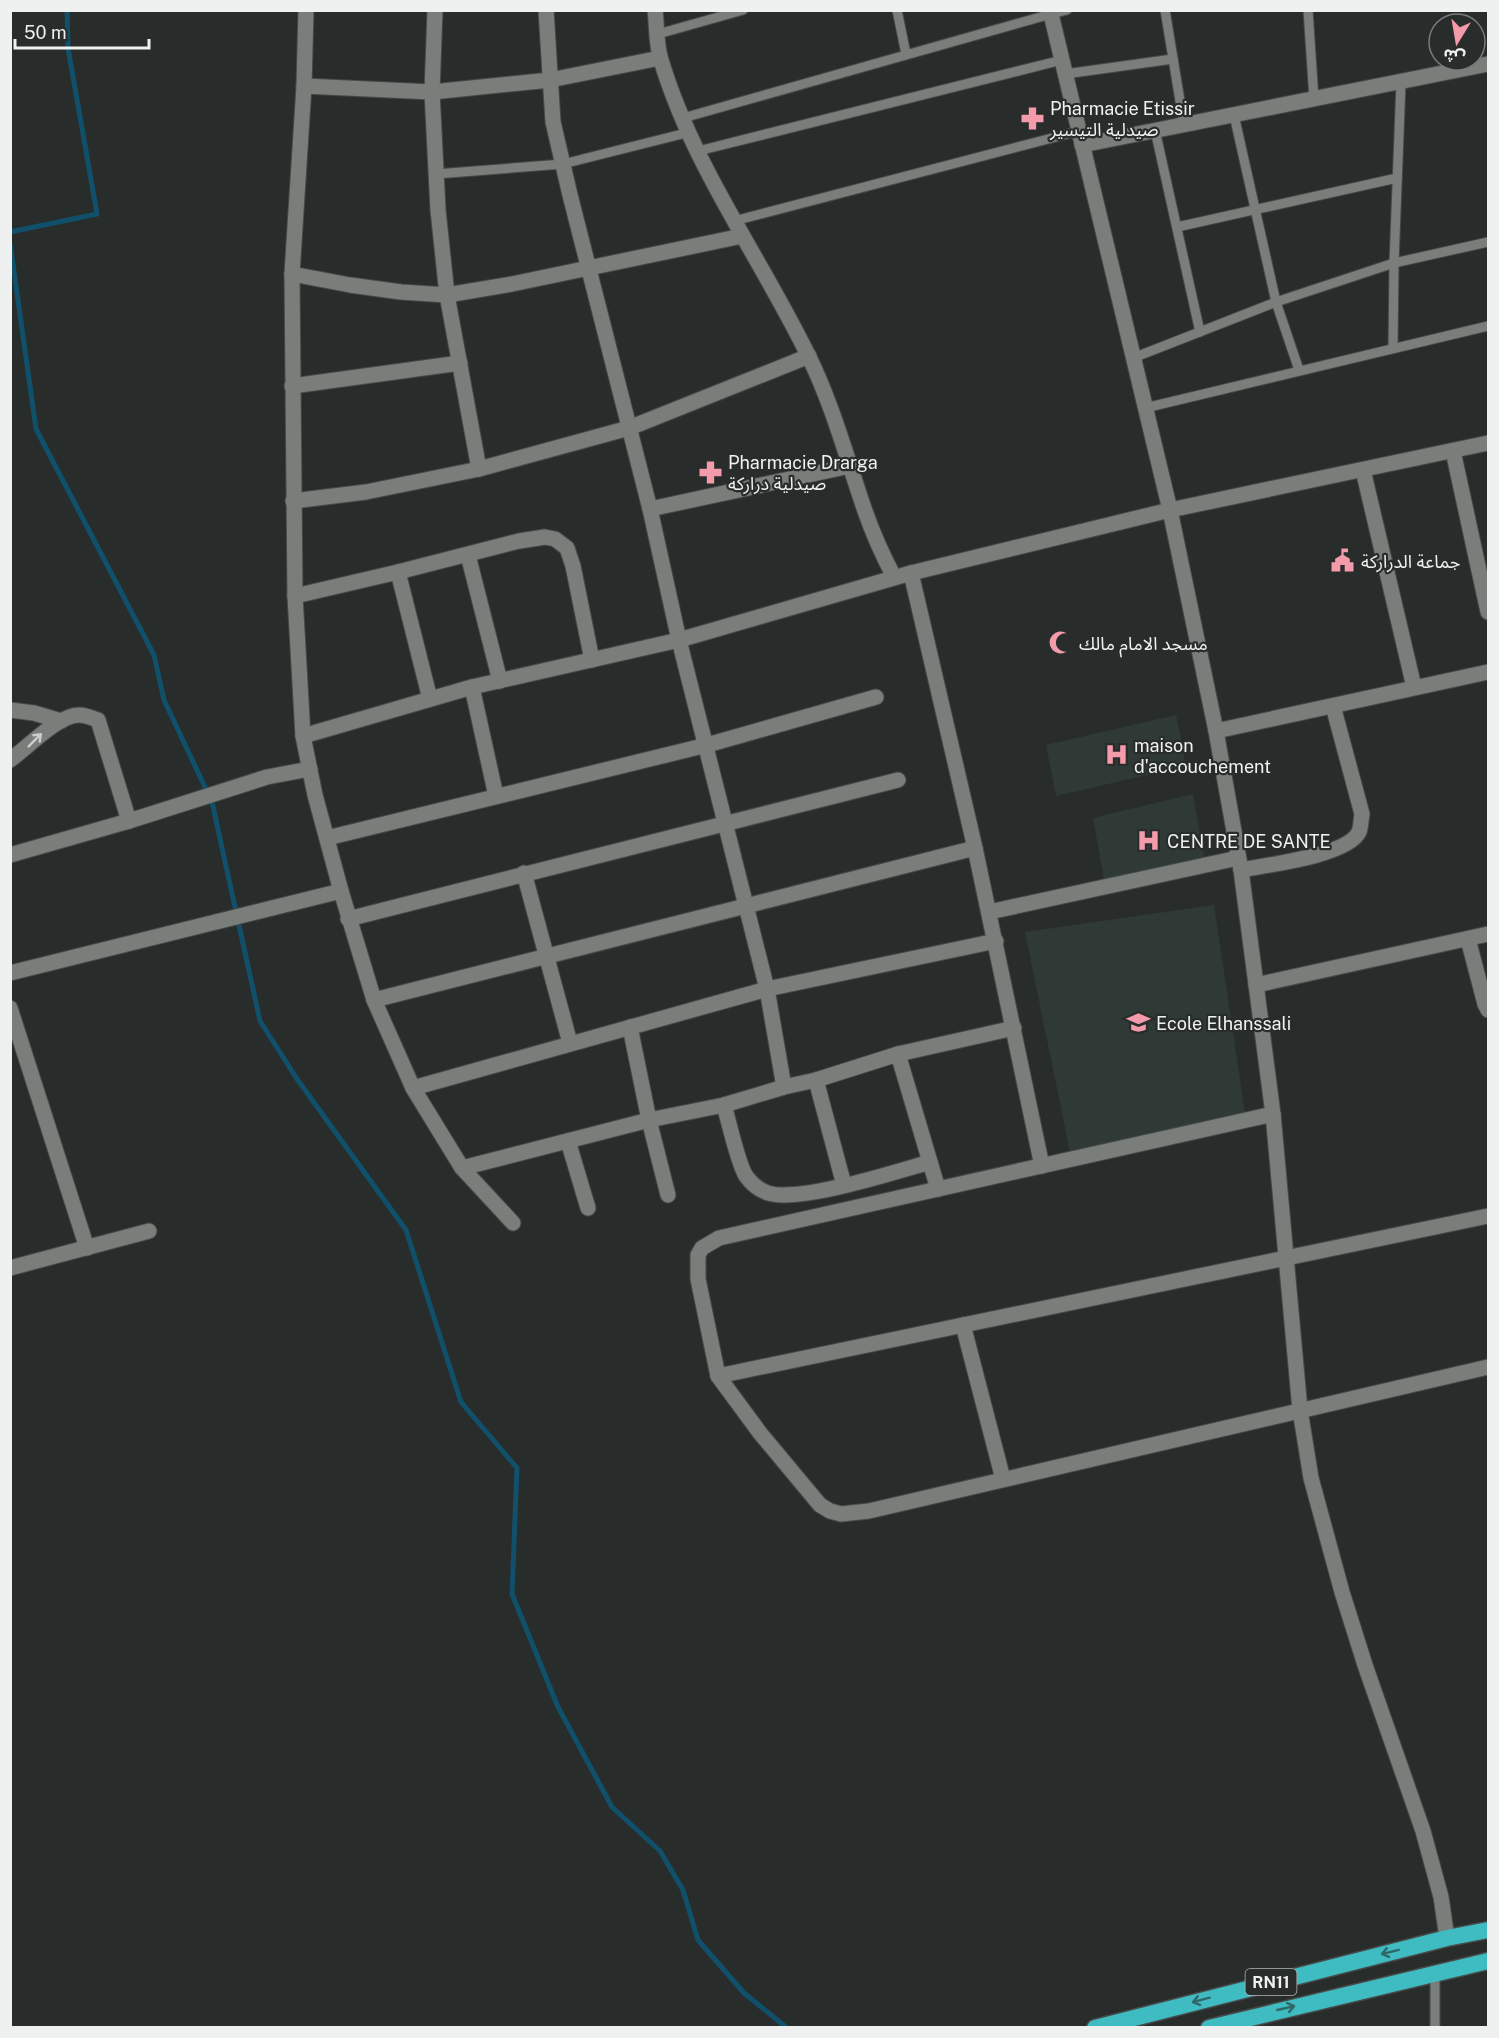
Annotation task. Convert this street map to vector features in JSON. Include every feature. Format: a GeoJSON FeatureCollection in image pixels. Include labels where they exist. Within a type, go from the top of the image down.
{"type":"FeatureCollection","features":[{"type":"Feature","properties":{"kind":"highway","name":"RN11"},"geometry":{"type":"LineString","coordinates":[[1095,2028],[1447,1938],[1488,1930]]}},
{"type":"Feature","properties":{"kind":"highway","name":"RN11"},"geometry":{"type":"LineString","coordinates":[[1209,2028],[1488,1961]]}},
{"type":"Feature","properties":{"kind":"street"},"geometry":{"type":"LineString","coordinates":[[306,10],[304,86],[292,274],[295,596],[303,736],[348,919],[374,1000],[413,1088],[462,1168],[513,1223]]}},
{"type":"Feature","properties":{"kind":"street"},"geometry":{"type":"LineString","coordinates":[[435,10],[432,92],[435,174],[447,295],[479,469]]}},
{"type":"Feature","properties":{"kind":"street"},"geometry":{"type":"LineString","coordinates":[[546,10],[553,122],[650,508],[679,640],[767,989],[784,1087]]}},
{"type":"Feature","properties":{"kind":"street"},"geometry":{"type":"LineString","coordinates":[[655,10],[660,58],[683,118],[734,221],[808,356],[826,396],[869,523],[894,577]]}},
{"type":"Feature","properties":{"kind":"street"},"geometry":{"type":"LineString","coordinates":[[1050,12],[1170,510],[1216,731],[1239,864],[1273,1114],[1300,1410],[1311,1478],[1342,1592],[1365,1665],[1423,1831],[1442,1897],[1447,1938]]}},
{"type":"Feature","properties":{"kind":"street"},"geometry":{"type":"LineString","coordinates":[[304,86],[432,92],[550,80],[660,58]]}},
{"type":"Feature","properties":{"kind":"street"},"geometry":{"type":"LineString","coordinates":[[1080,138],[1155,130],[1488,64]]}},
{"type":"Feature","properties":{"kind":"street"},"geometry":{"type":"LineString","coordinates":[[292,274],[401,292],[447,295],[512,284],[742,236]]}},
{"type":"Feature","properties":{"kind":"street"},"geometry":{"type":"LineString","coordinates":[[293,501],[366,492],[479,469],[629,428],[808,356]]}},
{"type":"Feature","properties":{"kind":"street"},"geometry":{"type":"LineString","coordinates":[[292,386],[460,363]]}},
{"type":"Feature","properties":{"kind":"street"},"geometry":{"type":"LineString","coordinates":[[303,736],[472,687],[679,640],[910,573],[1170,510],[1488,443]]}},
{"type":"Feature","properties":{"kind":"street"},"geometry":{"type":"LineString","coordinates":[[1453,451],[1484,565],[1488,612]]}},
{"type":"Feature","properties":{"kind":"street"},"geometry":{"type":"LineString","coordinates":[[650,508],[850,466]]}},
{"type":"Feature","properties":{"kind":"street"},"geometry":{"type":"LineString","coordinates":[[1363,470],[1414,687]]}},
{"type":"Feature","properties":{"kind":"street"},"geometry":{"type":"LineString","coordinates":[[295,596],[519,541],[545,537],[555,539],[567,548],[573,566],[592,660]]}},
{"type":"Feature","properties":{"kind":"street"},"geometry":{"type":"LineString","coordinates":[[468,555],[500,681]]}},
{"type":"Feature","properties":{"kind":"street"},"geometry":{"type":"LineString","coordinates":[[398,572],[430,699]]}},
{"type":"Feature","properties":{"kind":"street"},"geometry":{"type":"LineString","coordinates":[[910,573],[996,941],[1042,1166]]}},
{"type":"Feature","properties":{"kind":"street"},"geometry":{"type":"LineString","coordinates":[[1216,731],[1488,672]]}},
{"type":"Feature","properties":{"kind":"street"},"geometry":{"type":"LineString","coordinates":[[472,687],[496,796]]}},
{"type":"Feature","properties":{"kind":"street"},"geometry":{"type":"LineString","coordinates":[[327,838],[707,745],[876,697]]}},
{"type":"Feature","properties":{"kind":"street"},"geometry":{"type":"LineString","coordinates":[[989,912],[1239,864],[1323,854],[1347,844],[1360,831],[1362,814],[1333,706]]}},
{"type":"Feature","properties":{"kind":"street"},"geometry":{"type":"LineString","coordinates":[[10,710],[34,713],[61,721]]}},
{"type":"Feature","properties":{"kind":"street"},"geometry":{"type":"LineString","coordinates":[[10,760],[42,733],[61,721],[79,714],[98,720],[129,821]]}},
{"type":"Feature","properties":{"kind":"street"},"geometry":{"type":"LineString","coordinates":[[10,855],[129,821],[267,777],[310,769]]}},
{"type":"Feature","properties":{"kind":"street"},"geometry":{"type":"LineString","coordinates":[[348,919],[898,780]]}},
{"type":"Feature","properties":{"kind":"street"},"geometry":{"type":"LineString","coordinates":[[374,1000],[975,848]]}},
{"type":"Feature","properties":{"kind":"street"},"geometry":{"type":"LineString","coordinates":[[524,873],[570,1043]]}},
{"type":"Feature","properties":{"kind":"street"},"geometry":{"type":"LineString","coordinates":[[10,974],[341,891]]}},
{"type":"Feature","properties":{"kind":"street"},"geometry":{"type":"LineString","coordinates":[[1256,985],[1488,934]]}},
{"type":"Feature","properties":{"kind":"street"},"geometry":{"type":"LineString","coordinates":[[1468,939],[1488,1010]]}},
{"type":"Feature","properties":{"kind":"street"},"geometry":{"type":"LineString","coordinates":[[413,1088],[767,989],[996,941]]}},
{"type":"Feature","properties":{"kind":"street"},"geometry":{"type":"LineString","coordinates":[[10,1008],[87,1248]]}},
{"type":"Feature","properties":{"kind":"street"},"geometry":{"type":"LineString","coordinates":[[630,1027],[649,1120],[668,1195]]}},
{"type":"Feature","properties":{"kind":"street"},"geometry":{"type":"LineString","coordinates":[[462,1168],[649,1120],[724,1105],[816,1080],[898,1054],[1014,1028]]}},
{"type":"Feature","properties":{"kind":"street"},"geometry":{"type":"LineString","coordinates":[[898,1054],[938,1189]]}},
{"type":"Feature","properties":{"kind":"street"},"geometry":{"type":"LineString","coordinates":[[816,1080],[844,1185]]}},
{"type":"Feature","properties":{"kind":"street"},"geometry":{"type":"LineString","coordinates":[[724,1105],[745,1174],[756,1186],[769,1193],[799,1194],[844,1185],[930,1162]]}},
{"type":"Feature","properties":{"kind":"street"},"geometry":{"type":"LineString","coordinates":[[1273,1114],[719,1238],[702,1248],[698,1255],[698,1279],[718,1376],[807,1491],[820,1505],[841,1514],[869,1511],[1488,1367]]}},
{"type":"Feature","properties":{"kind":"street"},"geometry":{"type":"LineString","coordinates":[[568,1141],[588,1208]]}},
{"type":"Feature","properties":{"kind":"street"},"geometry":{"type":"LineString","coordinates":[[718,1376],[1488,1216]]}},
{"type":"Feature","properties":{"kind":"street"},"geometry":{"type":"LineString","coordinates":[[10,1269],[150,1231]]}},
{"type":"Feature","properties":{"kind":"street"},"geometry":{"type":"LineString","coordinates":[[963,1325],[1003,1479]]}},
{"type":"Feature","properties":{"kind":"lane"},"geometry":{"type":"LineString","coordinates":[[658,34],[743,10]]}},
{"type":"Feature","properties":{"kind":"lane"},"geometry":{"type":"LineString","coordinates":[[897,10],[906,54]]}},
{"type":"Feature","properties":{"kind":"lane"},"geometry":{"type":"LineString","coordinates":[[683,118],[1050,12],[1067,10]]}},
{"type":"Feature","properties":{"kind":"lane"},"geometry":{"type":"LineString","coordinates":[[1165,10],[1184,124]]}},
{"type":"Feature","properties":{"kind":"lane"},"geometry":{"type":"LineString","coordinates":[[1308,10],[1314,99]]}},
{"type":"Feature","properties":{"kind":"lane"},"geometry":{"type":"LineString","coordinates":[[698,151],[1063,67],[1173,59]]}},
{"type":"Feature","properties":{"kind":"lane"},"geometry":{"type":"LineString","coordinates":[[1394,348],[1394,263],[1401,82]]}},
{"type":"Feature","properties":{"kind":"lane"},"geometry":{"type":"LineString","coordinates":[[1234,115],[1276,302],[1299,370]]}},
{"type":"Feature","properties":{"kind":"lane"},"geometry":{"type":"LineString","coordinates":[[1155,130],[1200,332]]}},
{"type":"Feature","properties":{"kind":"lane"},"geometry":{"type":"LineString","coordinates":[[435,174],[563,164],[690,132]]}},
{"type":"Feature","properties":{"kind":"lane"},"geometry":{"type":"LineString","coordinates":[[734,221],[1080,138]]}},
{"type":"Feature","properties":{"kind":"lane"},"geometry":{"type":"LineString","coordinates":[[1177,227],[1397,177]]}},
{"type":"Feature","properties":{"kind":"lane"},"geometry":{"type":"LineString","coordinates":[[1133,358],[1276,302],[1394,263],[1488,242]]}},
{"type":"Feature","properties":{"kind":"lane"},"geometry":{"type":"LineString","coordinates":[[1145,408],[1488,326]]}},
{"type":"Feature","properties":{"kind":"lane"},"geometry":{"type":"LineString","coordinates":[[1435,1973],[1436,2028]]}},
{"type":"Feature","properties":{"kind":"shaded area","name":"maison d'accouchement"},"geometry":{"type":"Polygon","coordinates":[[[1176,715],[1186,766],[1056,796],[1046,745],[1176,715]]]}},
{"type":"Feature","properties":{"kind":"shaded area","name":"CENTRE DE SANTE"},"geometry":{"type":"Polygon","coordinates":[[[1193,794],[1204,857],[1104,879],[1093,818],[1193,794]]]}},
{"type":"Feature","properties":{"kind":"shaded area","name":"Ecole Elhanssali"},"geometry":{"type":"Polygon","coordinates":[[[1214,905],[1245,1114],[1070,1152],[1025,932],[1214,905]]]}},
{"type":"Feature","properties":{"kind":"waterway"},"geometry":{"type":"LineString","coordinates":[[10,232],[97,214],[68,48],[67,10]]}},
{"type":"Feature","properties":{"kind":"waterway"},"geometry":{"type":"LineString","coordinates":[[10,243],[36,429],[154,655],[164,700],[212,802],[260,1021],[297,1079],[406,1230],[461,1402],[517,1468],[512,1594],[558,1707],[612,1807],[660,1851],[683,1890],[698,1940],[744,1993],[787,2028]]}},
{"type":"Feature","properties":{"kind":"place","name":"Pharmacie Etissir صيدلية التيسير"},"geometry":{"type":"Point","coordinates":[1032,118]}},
{"type":"Feature","properties":{"kind":"place","name":"Pharmacie Drarga صيدلية دراركة"},"geometry":{"type":"Point","coordinates":[710,472]}},
{"type":"Feature","properties":{"kind":"place","name":"جماعة الدراركة"},"geometry":{"type":"Point","coordinates":[1343,561]}},
{"type":"Feature","properties":{"kind":"place","name":"مسجد الامام مالك"},"geometry":{"type":"Point","coordinates":[1061,643]}},
{"type":"Feature","properties":{"kind":"place","name":"maison d'accouchement"},"geometry":{"type":"Point","coordinates":[1116,755]}},
{"type":"Feature","properties":{"kind":"place","name":"CENTRE DE SANTE"},"geometry":{"type":"Point","coordinates":[1149,841]}},
{"type":"Feature","properties":{"kind":"place","name":"Ecole Elhanssali"},"geometry":{"type":"Point","coordinates":[1138,1023]}}]}
